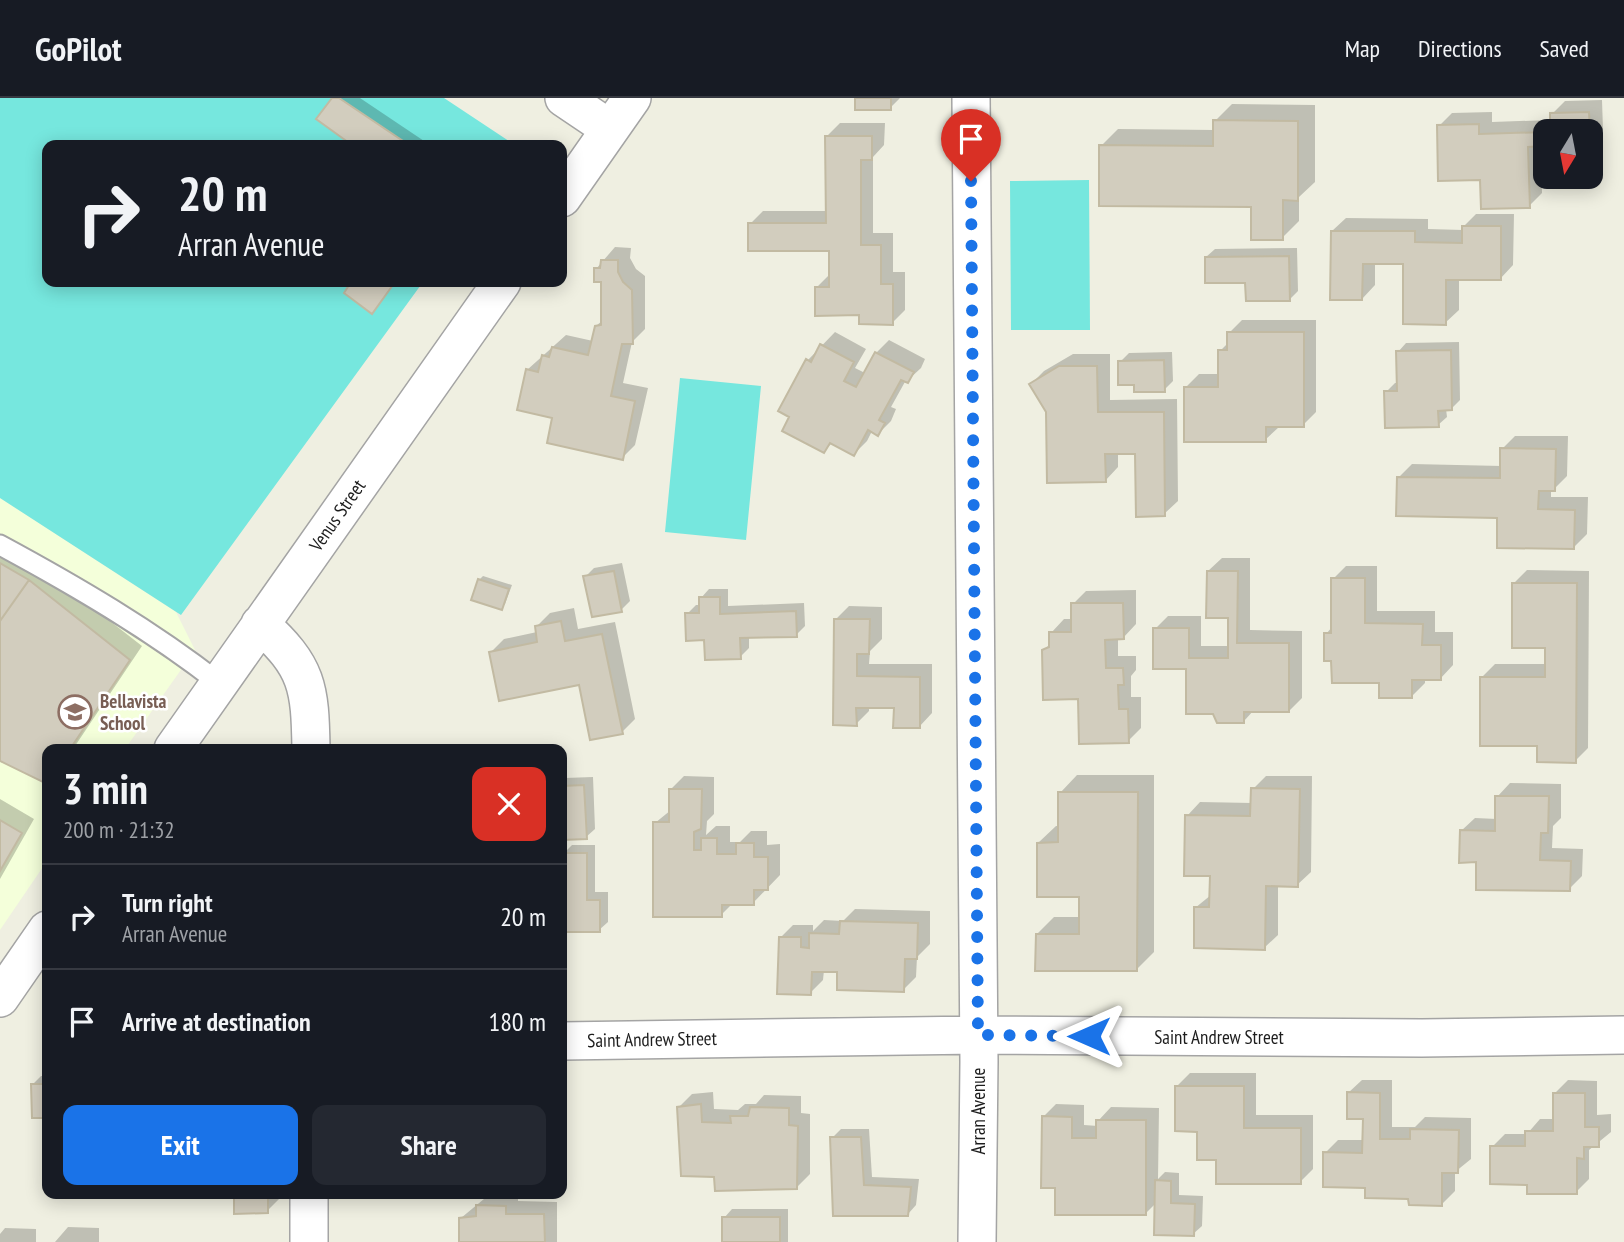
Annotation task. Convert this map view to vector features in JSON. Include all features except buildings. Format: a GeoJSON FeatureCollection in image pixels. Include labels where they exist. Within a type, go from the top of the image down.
{"type":"FeatureCollection","features":[{"type":"Feature","properties":{"kind":"street"},"geometry":{"type":"LineString","coordinates":[[564,98],[610,129]]}},
{"type":"Feature","properties":{"kind":"street"},"geometry":{"type":"LineString","coordinates":[[567,191],[632,98]]}},
{"type":"Feature","properties":{"kind":"street","name":"Arran Avenue"},"geometry":{"type":"LineString","coordinates":[[971,98],[977,1242]]}},
{"type":"Feature","properties":{"kind":"street","name":"Venus Street"},"geometry":{"type":"LineString","coordinates":[[176,744],[498,287]]}},
{"type":"Feature","properties":{"kind":"street"},"geometry":{"type":"LineString","coordinates":[[260,624],[285,646],[304,679],[310,713],[311,744]]}},
{"type":"Feature","properties":{"kind":"street"},"geometry":{"type":"LineString","coordinates":[[0,998],[42,937]]}},
{"type":"Feature","properties":{"kind":"street","name":"Saint Andrew Street"},"geometry":{"type":"LineString","coordinates":[[567,1041],[978,1035],[1422,1038],[1624,1035]]}},
{"type":"Feature","properties":{"kind":"street"},"geometry":{"type":"LineString","coordinates":[[309,1199],[309,1242]]}},
{"type":"Feature","properties":{"kind":"lane"},"geometry":{"type":"LineString","coordinates":[[0,545],[62,579],[193,663],[219,683]]}},
{"type":"Feature","properties":{"kind":"shaded area"},"geometry":{"type":"Polygon","coordinates":[[[0,98],[444,98],[507,140],[42,140],[42,287],[419,287],[181,615],[0,498],[0,98]]]}},
{"type":"Feature","properties":{"kind":"shaded area"},"geometry":{"type":"Polygon","coordinates":[[[1089,180],[1090,330],[1011,330],[1010,181],[1089,180]]]}},
{"type":"Feature","properties":{"kind":"shaded area"},"geometry":{"type":"Polygon","coordinates":[[[680,378],[761,386],[746,540],[665,532],[680,378]]]}},
{"type":"Feature","properties":{"kind":"shaded area","name":"Bellavista School"},"geometry":{"type":"Polygon","coordinates":[[[0,498],[176,612],[195,650],[129,744],[42,744],[42,868],[0,930],[0,498]]]}},
{"type":"Feature","properties":{"kind":"place","name":"Bellavista School"},"geometry":{"type":"Point","coordinates":[75,712]}},
{"type":"Feature","properties":{"kind":"route"},"geometry":{"type":"LineString","coordinates":[[971,181],[978,1035],[1089,1036]]}}]}
